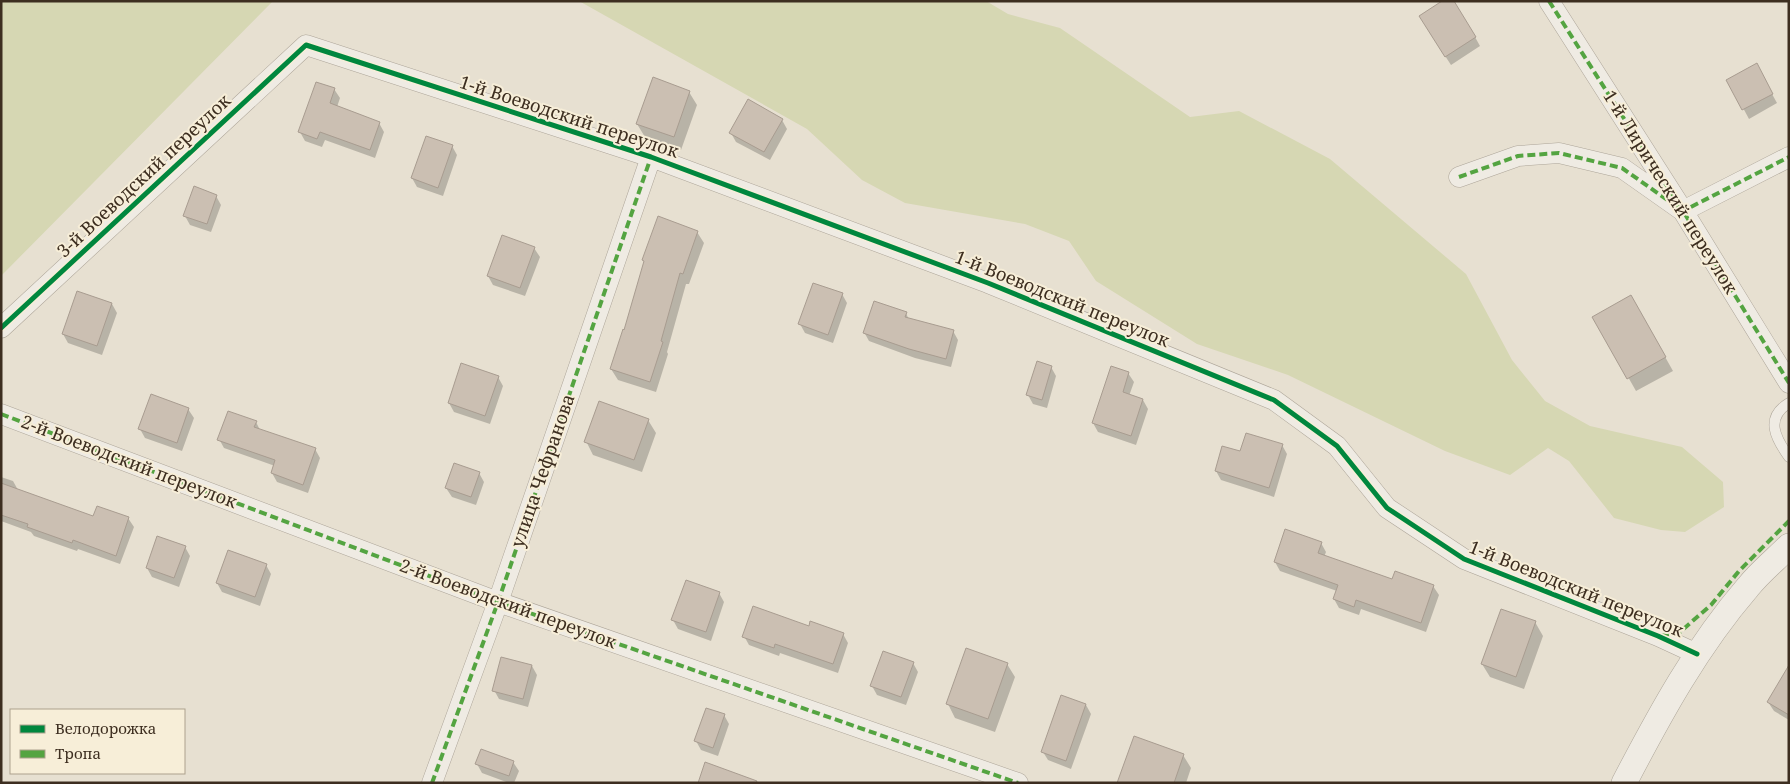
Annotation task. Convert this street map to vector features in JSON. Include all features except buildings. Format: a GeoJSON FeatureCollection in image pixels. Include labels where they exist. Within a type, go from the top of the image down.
{"type":"FeatureCollection","features":[{"type":"Feature","properties":{"kind":"street","name":"1-й Лирический переулок"},"geometry":{"type":"LineString","coordinates":[[1549,1],[1683,211],[1789,383]]}},
{"type":"Feature","properties":{"kind":"street","name":"1-й Воеводский переулок"},"geometry":{"type":"LineString","coordinates":[[306,45],[651,157],[988,283],[1274,400],[1337,446],[1388,508],[1464,559],[1658,636],[1697,654]]}},
{"type":"Feature","properties":{"kind":"street","name":"3-й Воеводский переулок"},"geometry":{"type":"LineString","coordinates":[[1,328],[306,45]]}},
{"type":"Feature","properties":{"kind":"street"},"geometry":{"type":"LineString","coordinates":[[1459,177],[1518,156],[1559,153],[1622,168],[1683,211],[1789,158]]}},
{"type":"Feature","properties":{"kind":"street","name":"улица Чефранова"},"geometry":{"type":"LineString","coordinates":[[432,783],[498,602],[651,157]]}},
{"type":"Feature","properties":{"kind":"street","name":"2-й Воеводский переулок"},"geometry":{"type":"LineString","coordinates":[[1,414],[498,602],[1018,783]]}},
{"type":"Feature","properties":{"kind":"street"},"geometry":{"type":"LineString","coordinates":[[1624,783],[1658,717],[1697,654],[1748,586],[1789,546]]}},
{"type":"Feature","properties":{"kind":"lane"},"geometry":{"type":"LineString","coordinates":[[1789,403],[1780,408],[1774,424],[1777,440],[1789,457]]}},
{"type":"Feature","properties":{"kind":"green space"},"geometry":{"type":"Polygon","coordinates":[[[1,1],[273,1],[1,276],[1,1]]]}},
{"type":"Feature","properties":{"kind":"green space"},"geometry":{"type":"Polygon","coordinates":[[[579,1],[986,1],[1008,14],[1060,28],[1190,117],[1239,111],[1330,159],[1466,274],[1512,360],[1545,401],[1590,426],[1682,447],[1723,482],[1724,507],[1685,532],[1661,530],[1614,518],[1569,461],[1548,448],[1510,475],[1445,451],[1288,375],[1197,344],[1096,281],[1069,241],[1025,224],[905,203],[862,180],[807,129],[579,1]]]}},
{"type":"Feature","properties":{"kind":"marked path"},"geometry":{"type":"LineString","coordinates":[[1549,1],[1683,211],[1789,383]]}},
{"type":"Feature","properties":{"kind":"marked path"},"geometry":{"type":"LineString","coordinates":[[1459,177],[1518,156],[1559,153],[1622,168],[1683,211],[1789,157]]}},
{"type":"Feature","properties":{"kind":"marked path"},"geometry":{"type":"LineString","coordinates":[[432,783],[498,602],[651,157]]}},
{"type":"Feature","properties":{"kind":"marked path"},"geometry":{"type":"LineString","coordinates":[[1,414],[498,602],[1018,783]]}},
{"type":"Feature","properties":{"kind":"marked path"},"geometry":{"type":"LineString","coordinates":[[1661,636],[1680,632],[1711,605],[1739,571],[1789,521]]}},
{"type":"Feature","properties":{"kind":"cycle path"},"geometry":{"type":"LineString","coordinates":[[1,328],[306,45],[651,157],[988,283],[1274,400],[1337,446],[1387,508],[1464,559],[1658,636],[1697,654]]}}]}
